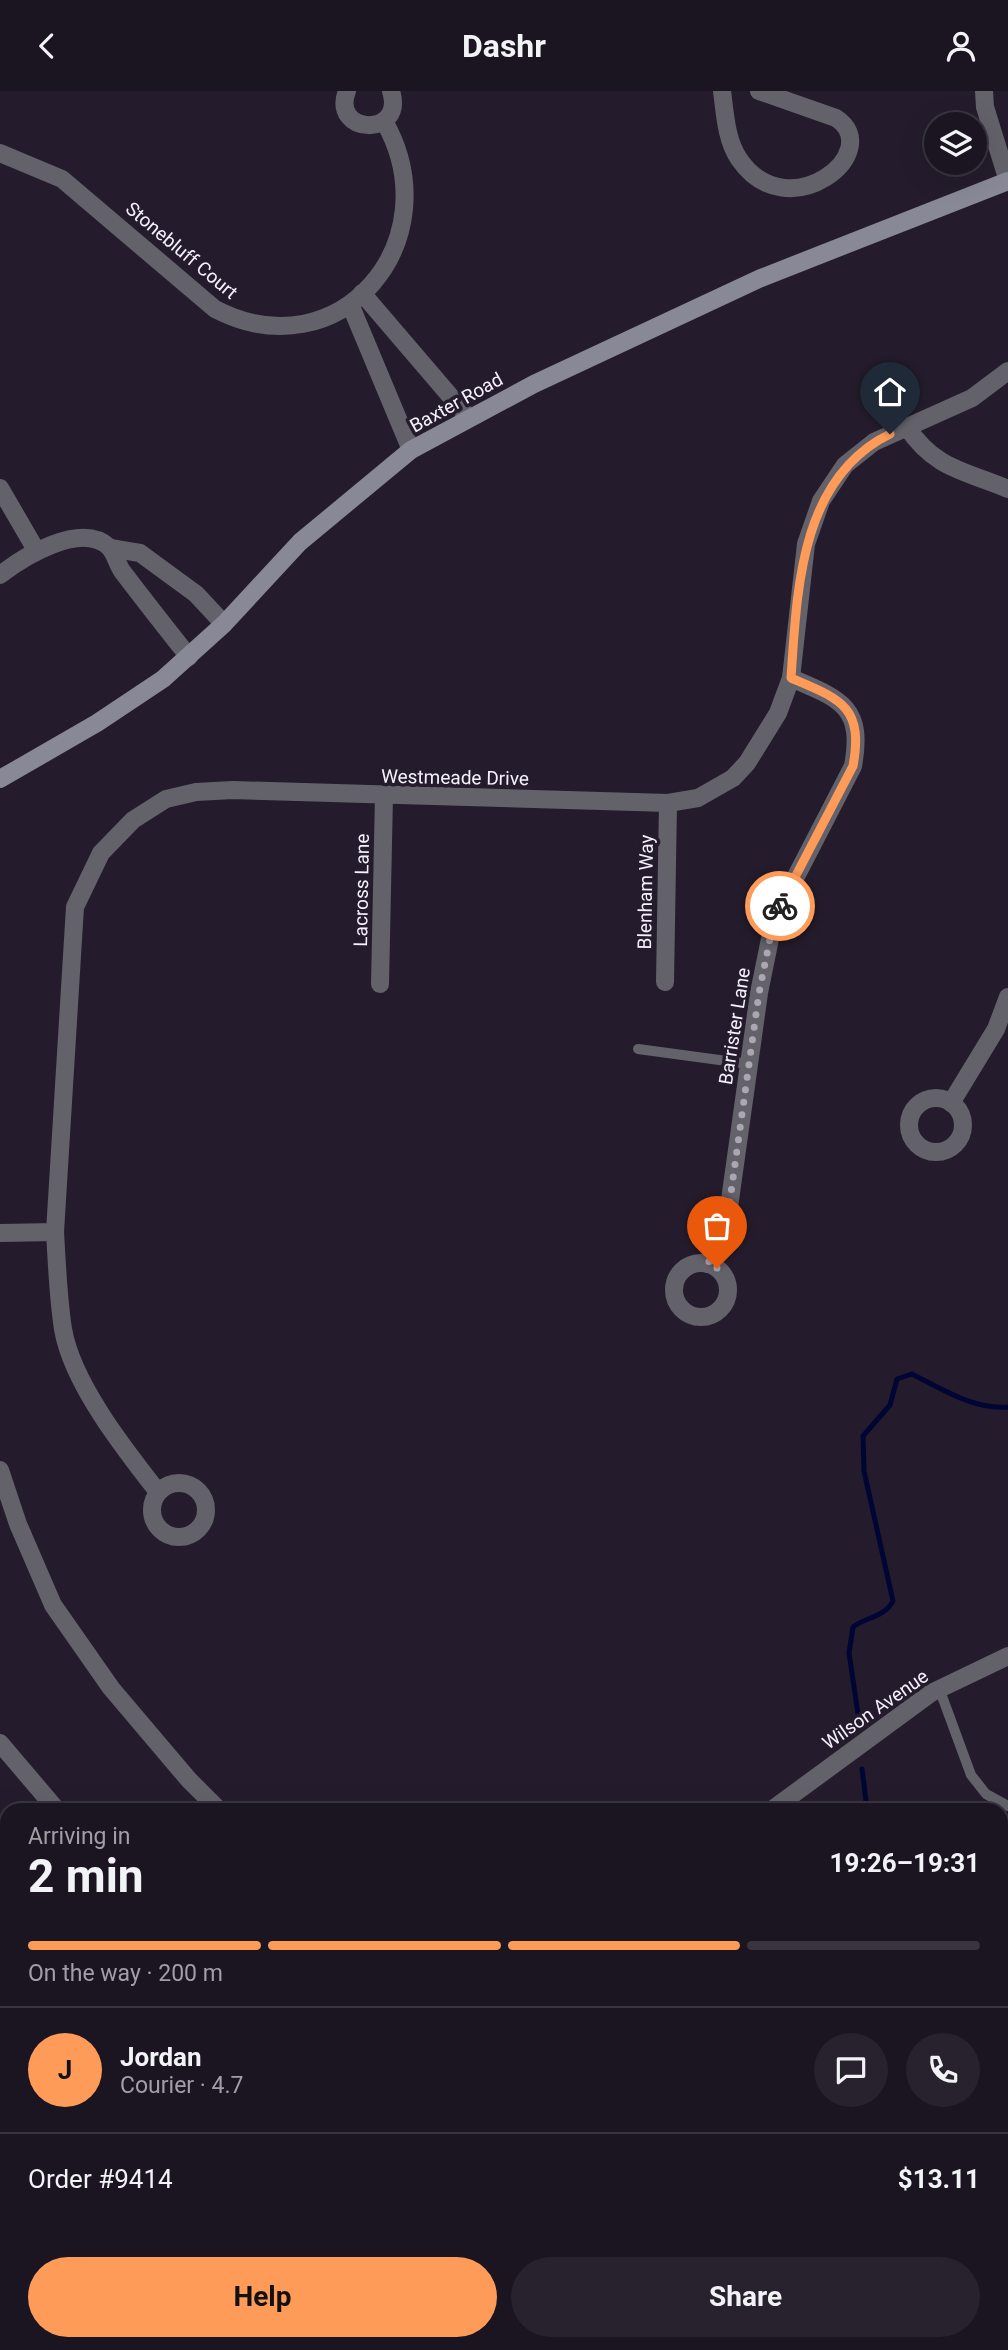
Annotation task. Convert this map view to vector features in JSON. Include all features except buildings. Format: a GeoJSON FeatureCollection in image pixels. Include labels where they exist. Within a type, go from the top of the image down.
{"type":"FeatureCollection","features":[{"type":"Feature","properties":{"kind":"main road","name":"Baxter Road"},"geometry":{"type":"LineString","coordinates":[[0,779],[97,723],[163,679],[225,624],[300,542],[411,450],[534,384],[761,278],[1008,181]]}},
{"type":"Feature","properties":{"kind":"street"},"geometry":{"type":"LineString","coordinates":[[347,91],[345,105],[352,120],[368,126],[384,121],[392,108],[391,91]]}},
{"type":"Feature","properties":{"kind":"street"},"geometry":{"type":"LineString","coordinates":[[722,91],[726,128],[739,159],[754,173],[770,185],[788,190],[808,188],[826,180],[840,166],[849,148],[850,135],[846,124],[759,91]]}},
{"type":"Feature","properties":{"kind":"street"},"geometry":{"type":"LineString","coordinates":[[984,91],[985,107],[1008,181]]}},
{"type":"Feature","properties":{"kind":"street","name":"Stonebluff Court"},"geometry":{"type":"LineString","coordinates":[[0,153],[62,179],[98,206],[215,309],[238,321],[263,326],[300,324],[327,316],[356,299],[385,269],[399,242],[405,213],[398,146],[384,121]]}},
{"type":"Feature","properties":{"kind":"street"},"geometry":{"type":"LineString","coordinates":[[356,299],[468,418]]}},
{"type":"Feature","properties":{"kind":"street"},"geometry":{"type":"LineString","coordinates":[[356,299],[411,450]]}},
{"type":"Feature","properties":{"kind":"street","name":"Westmeade Drive"},"geometry":{"type":"LineString","coordinates":[[158,1492],[113,1435],[69,1351],[63,1329],[55,1232],[75,907],[101,853],[144,813],[166,799],[196,792],[233,790],[668,803],[698,799],[733,778],[747,763],[778,713],[791,678],[806,544],[821,501],[845,465],[874,442],[972,398],[1008,371]]}},
{"type":"Feature","properties":{"kind":"street"},"geometry":{"type":"LineString","coordinates":[[906,426],[934,459],[953,470],[1008,489]]}},
{"type":"Feature","properties":{"kind":"street"},"geometry":{"type":"LineString","coordinates":[[0,488],[36,550]]}},
{"type":"Feature","properties":{"kind":"street"},"geometry":{"type":"LineString","coordinates":[[0,575],[36,550],[66,540],[102,543],[110,548],[140,553],[197,594],[225,624]]}},
{"type":"Feature","properties":{"kind":"street"},"geometry":{"type":"LineString","coordinates":[[110,548],[119,568],[189,657]]}},
{"type":"Feature","properties":{"kind":"street","name":"Barrister Lane"},"geometry":{"type":"LineString","coordinates":[[708,1264],[729,1207],[759,993],[774,919],[853,766],[856,746],[856,727],[849,710],[832,695],[791,678]]}},
{"type":"Feature","properties":{"kind":"street","name":"Lacross Lane"},"geometry":{"type":"LineString","coordinates":[[380,984],[384,796]]}},
{"type":"Feature","properties":{"kind":"street","name":"Blenham Way"},"geometry":{"type":"LineString","coordinates":[[665,982],[668,803]]}},
{"type":"Feature","properties":{"kind":"street"},"geometry":{"type":"LineString","coordinates":[[951,1103],[996,1029],[1008,997]]}},
{"type":"Feature","properties":{"kind":"street"},"geometry":{"type":"LineString","coordinates":[[0,1233],[55,1232]]}},
{"type":"Feature","properties":{"kind":"street"},"geometry":{"type":"LineString","coordinates":[[0,1470],[18,1524],[53,1605],[111,1688],[188,1780],[212,1803]]}},
{"type":"Feature","properties":{"kind":"street","name":"Wilson Avenue"},"geometry":{"type":"LineString","coordinates":[[781,1803],[939,1688],[1008,1656]]}},
{"type":"Feature","properties":{"kind":"street"},"geometry":{"type":"LineString","coordinates":[[0,1743],[51,1803]]}},
{"type":"Feature","properties":{"kind":"lane"},"geometry":{"type":"LineString","coordinates":[[639,1049],[749,1064]]}},
{"type":"Feature","properties":{"kind":"lane"},"geometry":{"type":"LineString","coordinates":[[939,1688],[971,1775],[986,1794],[1002,1803]]}},
{"type":"Feature","properties":{"kind":"waterway"},"geometry":{"type":"LineString","coordinates":[[858,1714],[849,1653],[853,1627],[880,1614],[893,1601],[864,1471],[863,1436],[890,1405],[897,1379],[912,1374],[971,1402],[1008,1407]]}},
{"type":"Feature","properties":{"kind":"waterway"},"geometry":{"type":"LineString","coordinates":[[862,1769],[866,1803]]}},
{"type":"Feature","properties":{"kind":"way so far"},"geometry":{"type":"LineString","coordinates":[[717,1268],[708,1264],[729,1207],[759,993],[774,919],[780,906]]}},
{"type":"Feature","properties":{"kind":"route"},"geometry":{"type":"LineString","coordinates":[[780,906],[853,766],[856,746],[856,727],[849,710],[832,695],[791,678],[806,544],[821,501],[845,465],[874,442],[890,434]]}}]}
